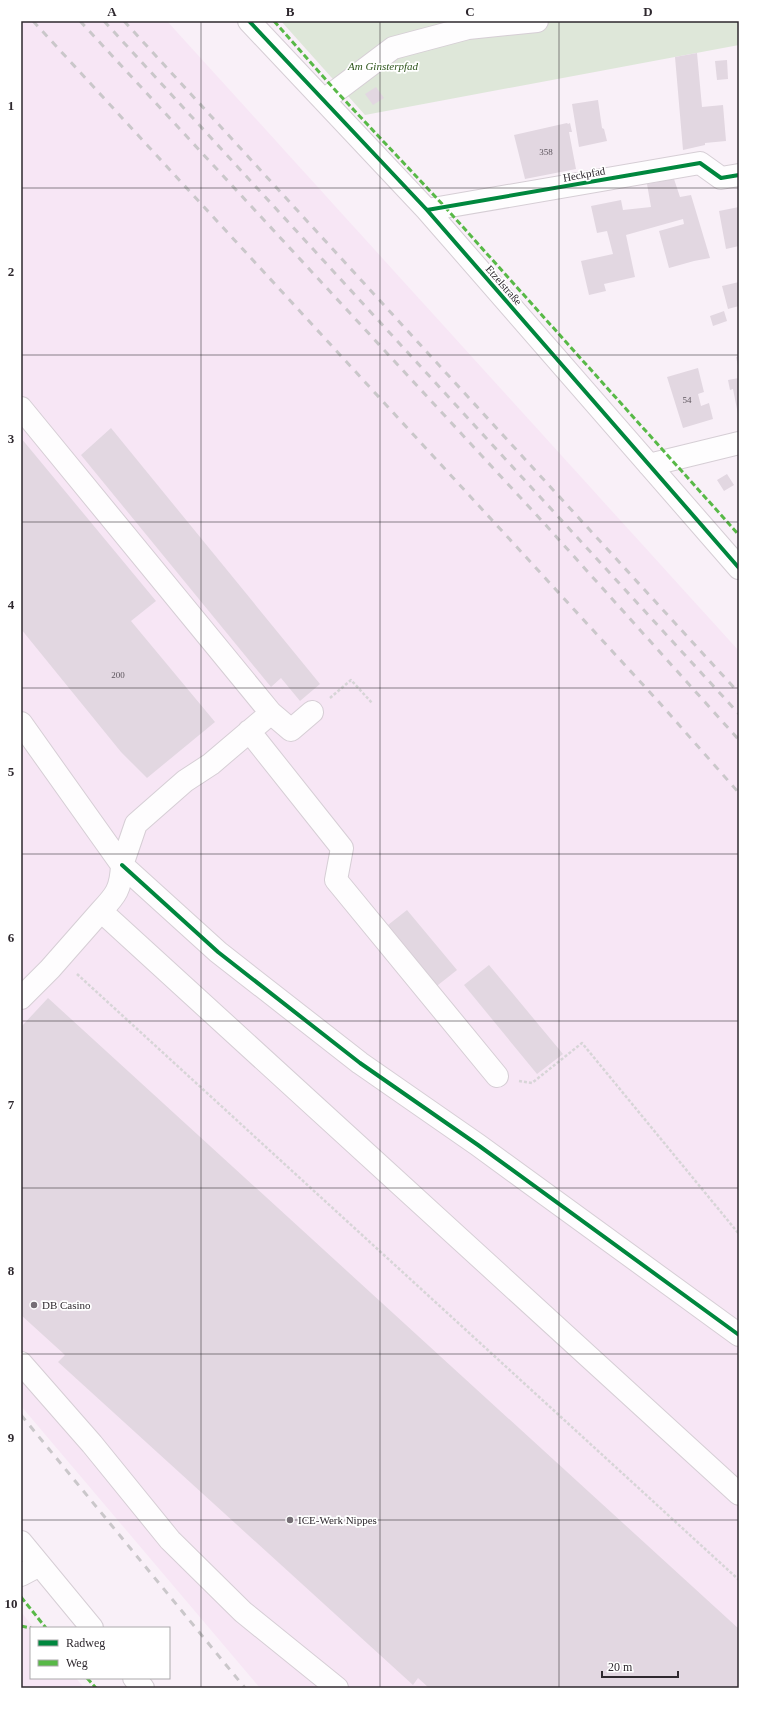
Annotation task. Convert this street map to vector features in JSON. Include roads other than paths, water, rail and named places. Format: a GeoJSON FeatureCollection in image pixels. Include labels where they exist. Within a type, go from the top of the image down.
{"type":"FeatureCollection","features":[{"type":"Feature","properties":{"kind":"street","name":"Etzelstraße"},"geometry":{"type":"LineString","coordinates":[[249,21],[427,210],[739,568]]}},
{"type":"Feature","properties":{"kind":"street"},"geometry":{"type":"LineString","coordinates":[[324,100],[393,48],[468,28],[537,21]]}},
{"type":"Feature","properties":{"kind":"street","name":"Heckpfad"},"geometry":{"type":"LineString","coordinates":[[427,210],[700,163],[721,178],[739,175]]}},
{"type":"Feature","properties":{"kind":"street"},"geometry":{"type":"LineString","coordinates":[[21,408],[271,713],[291,730],[312,712]]}},
{"type":"Feature","properties":{"kind":"street"},"geometry":{"type":"LineString","coordinates":[[649,465],[739,443]]}},
{"type":"Feature","properties":{"kind":"street"},"geometry":{"type":"LineString","coordinates":[[21,998],[60,958],[116,894],[121,879],[122,865],[136,824],[185,781],[211,764],[271,713]]}},
{"type":"Feature","properties":{"kind":"street"},"geometry":{"type":"LineString","coordinates":[[21,723],[122,865],[218,952],[360,1063],[478,1145],[739,1335]]}},
{"type":"Feature","properties":{"kind":"street"},"geometry":{"type":"LineString","coordinates":[[249,731],[342,848],[336,880],[498,1076]]}},
{"type":"Feature","properties":{"kind":"street"},"geometry":{"type":"LineString","coordinates":[[101,911],[739,1494]]}},
{"type":"Feature","properties":{"kind":"street"},"geometry":{"type":"LineString","coordinates":[[21,1363],[92,1444],[170,1540],[244,1612],[336,1688]]}},
{"type":"Feature","properties":{"kind":"street"},"geometry":{"type":"LineString","coordinates":[[21,1542],[30,1570],[91,1627]]}},
{"type":"Feature","properties":{"kind":"street"},"geometry":{"type":"LineString","coordinates":[[135,1679],[142,1688]]}},
{"type":"Feature","properties":{"kind":"railway"},"geometry":{"type":"LineString","coordinates":[[33,21],[657,700],[739,793]]}},
{"type":"Feature","properties":{"kind":"railway"},"geometry":{"type":"LineString","coordinates":[[80,21],[543,522],[739,740]]}},
{"type":"Feature","properties":{"kind":"railway"},"geometry":{"type":"LineString","coordinates":[[104,21],[739,714]]}},
{"type":"Feature","properties":{"kind":"railway"},"geometry":{"type":"LineString","coordinates":[[124,21],[739,693]]}},
{"type":"Feature","properties":{"kind":"railway"},"geometry":{"type":"LineString","coordinates":[[21,1415],[245,1688]]}},
{"type":"Feature","properties":{"kind":"place","name":"DB Casino"},"geometry":{"type":"Point","coordinates":[34,1305]}},
{"type":"Feature","properties":{"kind":"place","name":"ICE-Werk Nippes"},"geometry":{"type":"Point","coordinates":[290,1520]}},
{"type":"Feature","properties":{"kind":"park label","name":"Am Ginsterpfad"},"geometry":{"type":"Point","coordinates":[383,66]}}]}
